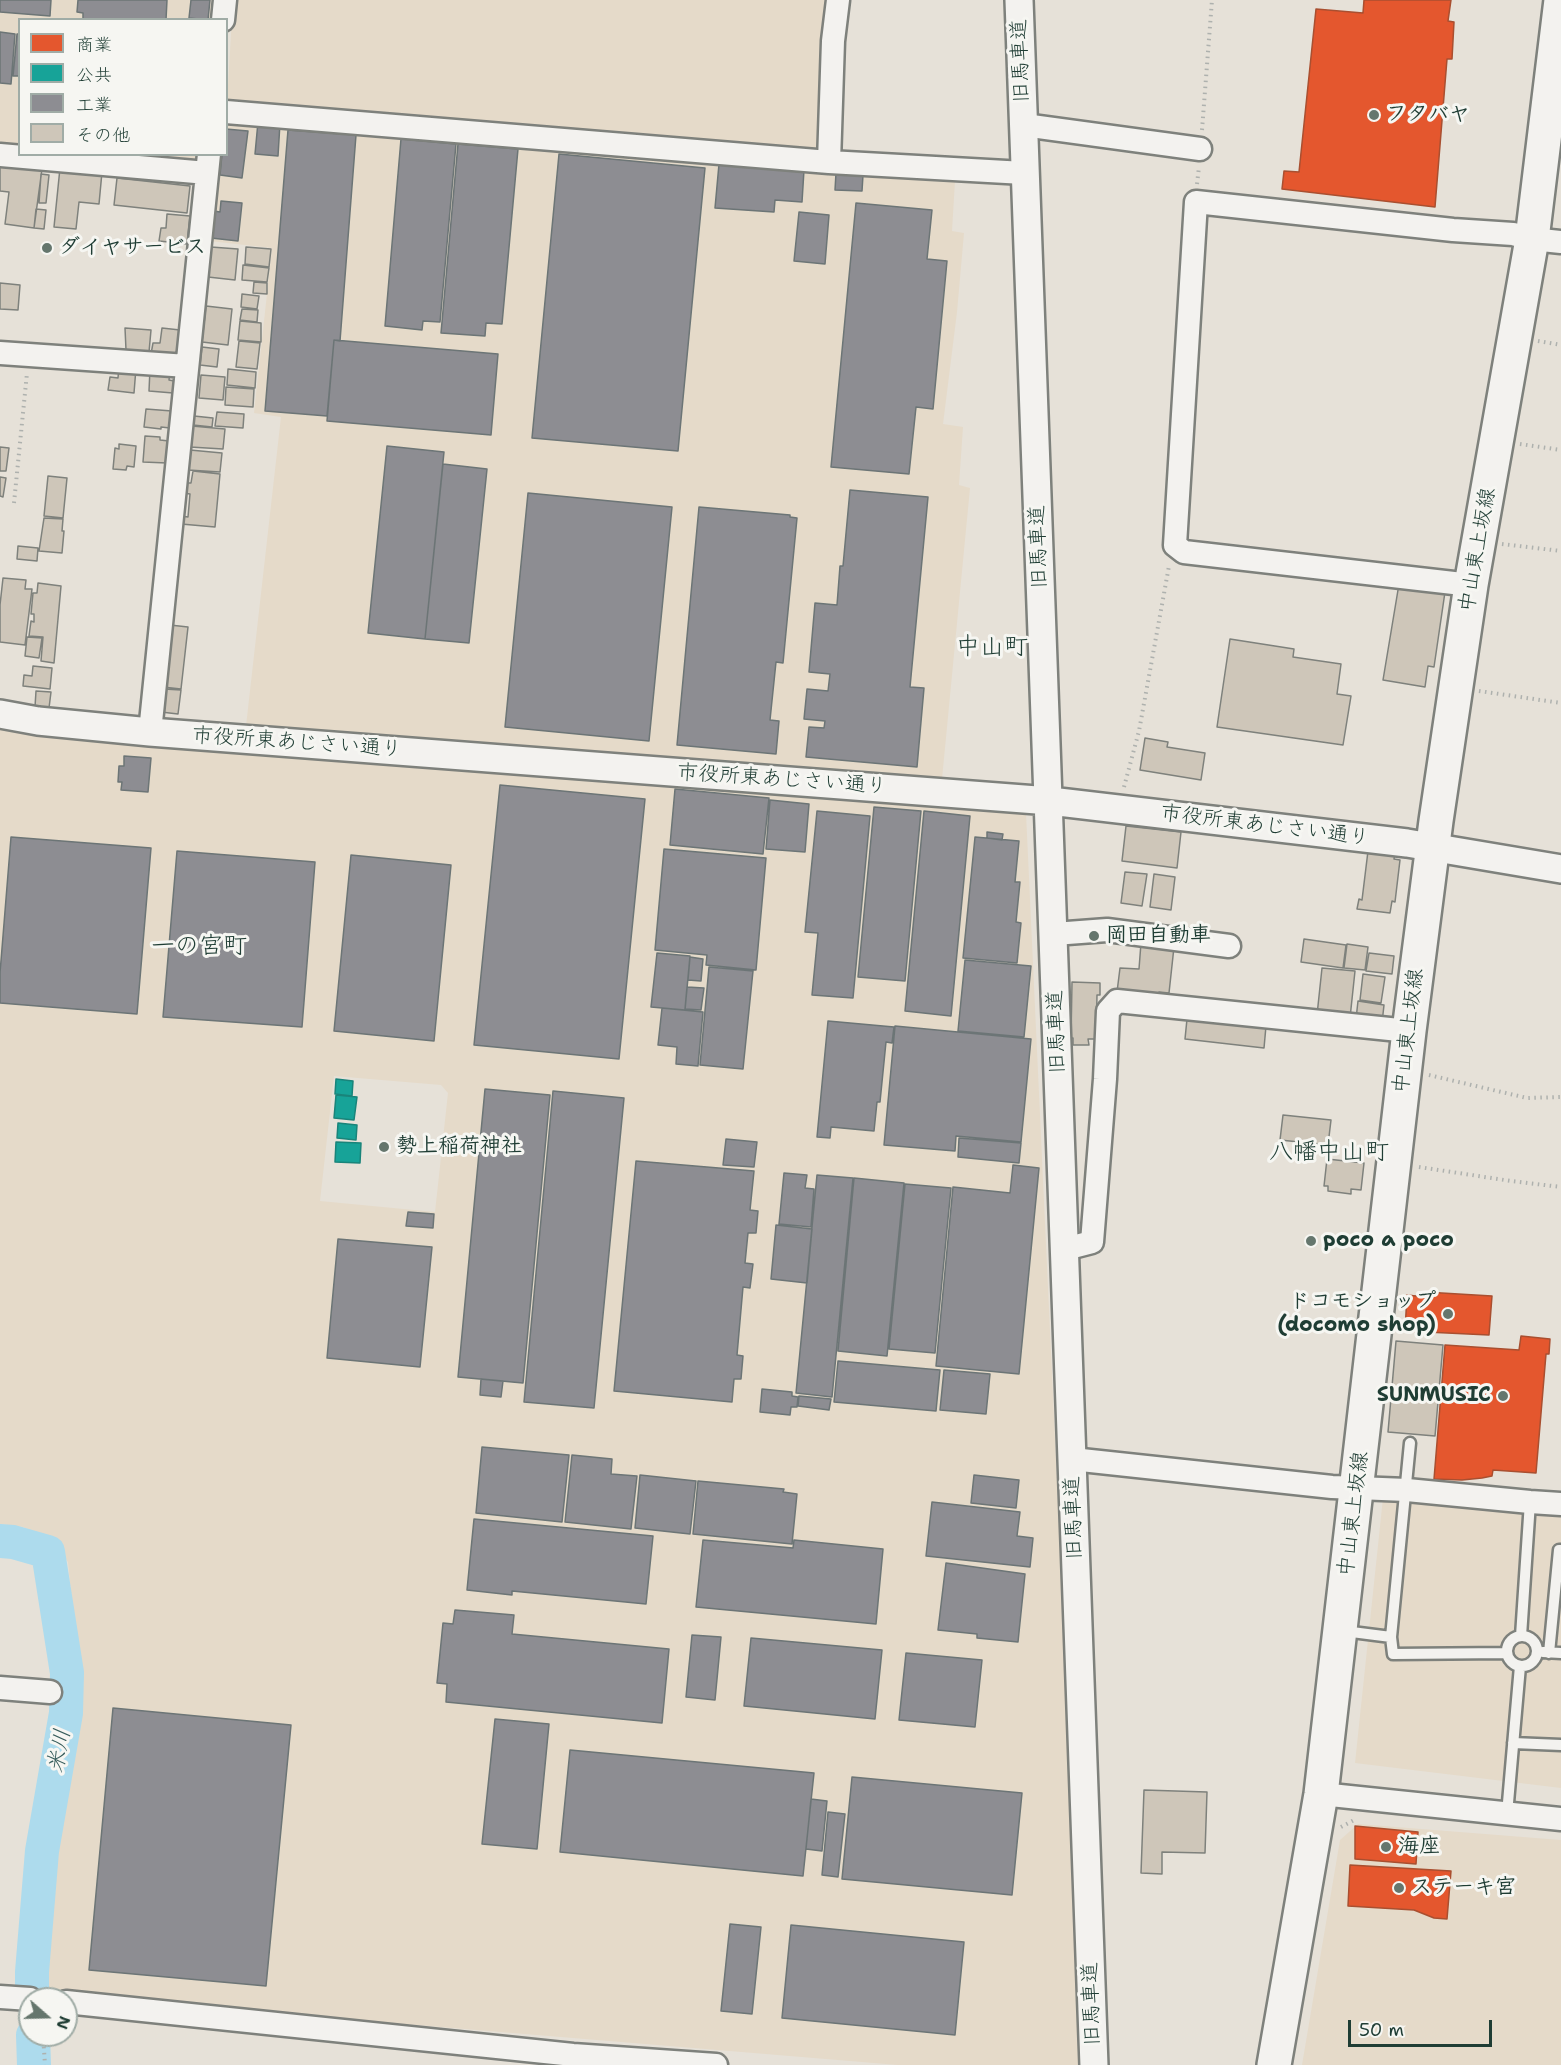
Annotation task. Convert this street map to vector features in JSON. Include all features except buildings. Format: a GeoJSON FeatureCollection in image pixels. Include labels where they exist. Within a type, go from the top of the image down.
{"type":"FeatureCollection","features":[{"type":"Feature","properties":{"kind":"main road","name":"中山東上坂線"},"geometry":{"type":"LineString","coordinates":[[1275,2065],[1321,1794],[1339,1630],[1358,1488],[1408,1032],[1432,847],[1471,585],[1547,241],[1561,0]]}},
{"type":"Feature","properties":{"kind":"street"},"geometry":{"type":"LineString","coordinates":[[223,18],[225,0]]}},
{"type":"Feature","properties":{"kind":"street"},"geometry":{"type":"LineString","coordinates":[[829,162],[833,40],[838,0]]}},
{"type":"Feature","properties":{"kind":"street","name":"旧馬車道"},"geometry":{"type":"LineString","coordinates":[[1019,0],[1050,801],[1071,1459],[1094,2065]]}},
{"type":"Feature","properties":{"kind":"street"},"geometry":{"type":"LineString","coordinates":[[228,112],[829,162],[1024,173]]}},
{"type":"Feature","properties":{"kind":"street"},"geometry":{"type":"LineString","coordinates":[[1024,126],[1200,149]]}},
{"type":"Feature","properties":{"kind":"street"},"geometry":{"type":"LineString","coordinates":[[0,155],[18,156]]}},
{"type":"Feature","properties":{"kind":"street"},"geometry":{"type":"LineString","coordinates":[[23,156],[208,164],[150,732]]}},
{"type":"Feature","properties":{"kind":"street"},"geometry":{"type":"LineString","coordinates":[[1471,585],[1184,552],[1175,545],[1196,202],[1454,231],[1513,234],[1547,241]]}},
{"type":"Feature","properties":{"kind":"street"},"geometry":{"type":"LineString","coordinates":[[0,352],[187,366]]}},
{"type":"Feature","properties":{"kind":"street","name":"市役所東あじさい通り"},"geometry":{"type":"LineString","coordinates":[[0,714],[38,721],[150,732],[1050,801],[1407,843],[1561,869]]}},
{"type":"Feature","properties":{"kind":"street"},"geometry":{"type":"LineString","coordinates":[[1054,934],[1107,930],[1229,946]]}},
{"type":"Feature","properties":{"kind":"street"},"geometry":{"type":"LineString","coordinates":[[1065,1249],[1092,1242],[1105,1079],[1107,1011],[1117,1001],[1408,1032]]}},
{"type":"Feature","properties":{"kind":"street"},"geometry":{"type":"LineString","coordinates":[[1071,1459],[1332,1487],[1407,1490],[1561,1504]]}},
{"type":"Feature","properties":{"kind":"street"},"geometry":{"type":"LineString","coordinates":[[0,1688],[50,1692]]}},
{"type":"Feature","properties":{"kind":"street"},"geometry":{"type":"LineString","coordinates":[[1321,1794],[1561,1819]]}},
{"type":"Feature","properties":{"kind":"street"},"geometry":{"type":"LineString","coordinates":[[78,2003],[573,2055],[716,2065]]}},
{"type":"Feature","properties":{"kind":"lane"},"geometry":{"type":"LineString","coordinates":[[1410,1443],[1391,1637],[1393,1654],[1507,1653]]}},
{"type":"Feature","properties":{"kind":"lane"},"geometry":{"type":"LineString","coordinates":[[1521,1636],[1530,1502]]}},
{"type":"Feature","properties":{"kind":"lane"},"geometry":{"type":"LineString","coordinates":[[1549,1653],[1558,1550],[1561,1550]]}},
{"type":"Feature","properties":{"kind":"lane"},"geometry":{"type":"LineString","coordinates":[[1339,1630],[1391,1637]]}},
{"type":"Feature","properties":{"kind":"lane"},"geometry":{"type":"LineString","coordinates":[[1521,1636],[1530,1639],[1537,1652],[1533,1661],[1520,1666],[1510,1662],[1507,1648],[1512,1640],[1521,1636]]}},
{"type":"Feature","properties":{"kind":"lane"},"geometry":{"type":"LineString","coordinates":[[1537,1652],[1561,1653]]}},
{"type":"Feature","properties":{"kind":"lane"},"geometry":{"type":"LineString","coordinates":[[1507,1814],[1520,1666]]}},
{"type":"Feature","properties":{"kind":"lane"},"geometry":{"type":"LineString","coordinates":[[1513,1743],[1561,1745]]}},
{"type":"Feature","properties":{"kind":"path"},"geometry":{"type":"LineString","coordinates":[[1196,202],[1212,0]]}},
{"type":"Feature","properties":{"kind":"path"},"geometry":{"type":"LineString","coordinates":[[1533,340],[1561,345]]}},
{"type":"Feature","properties":{"kind":"path"},"geometry":{"type":"LineString","coordinates":[[14,503],[28,354]]}},
{"type":"Feature","properties":{"kind":"path"},"geometry":{"type":"LineString","coordinates":[[1519,444],[1561,450]]}},
{"type":"Feature","properties":{"kind":"path"},"geometry":{"type":"LineString","coordinates":[[1501,544],[1561,551]]}},
{"type":"Feature","properties":{"kind":"path"},"geometry":{"type":"LineString","coordinates":[[1118,809],[1139,731],[1170,557],[1175,545]]}},
{"type":"Feature","properties":{"kind":"path"},"geometry":{"type":"LineString","coordinates":[[1476,691],[1561,703]]}},
{"type":"Feature","properties":{"kind":"path"},"geometry":{"type":"LineString","coordinates":[[1425,1075],[1527,1098],[1561,1097]]}},
{"type":"Feature","properties":{"kind":"path"},"geometry":{"type":"LineString","coordinates":[[1414,1166],[1561,1187]]}},
{"type":"Feature","properties":{"kind":"path"},"geometry":{"type":"LineString","coordinates":[[44,2047],[45,2065]]}},
{"type":"Feature","properties":{"kind":"shaded area"},"geometry":{"type":"Polygon","coordinates":[[[0,0],[213,0],[211,18],[18,18],[18,150],[0,149],[0,0]]]}},
{"type":"Feature","properties":{"kind":"shaded area"},"geometry":{"type":"Polygon","coordinates":[[[233,0],[832,0],[820,152],[228,103],[233,0]]]}},
{"type":"Feature","properties":{"kind":"shaded area"},"geometry":{"type":"Polygon","coordinates":[[[228,118],[955,181],[952,231],[964,233],[943,424],[963,427],[959,485],[970,488],[942,779],[246,726],[281,417],[254,413],[272,248],[209,241],[218,156],[228,156],[228,118]]]}},
{"type":"Feature","properties":{"kind":"shaded area"},"geometry":{"type":"Polygon","coordinates":[[[84,156],[202,156],[202,165],[84,156]]]}},
{"type":"Feature","properties":{"kind":"shaded area"},"geometry":{"type":"Polygon","coordinates":[[[0,727],[1026,813],[1084,2065],[898,2065],[78,1997],[78,1987],[43,1987],[45,1901],[56,1824],[81,1694],[68,1562],[51,1539],[23,1527],[0,1524],[0,727]],[[334,1076],[320,1201],[435,1212],[448,1093],[441,1085],[334,1076]]]}},
{"type":"Feature","properties":{"kind":"shaded area"},"geometry":{"type":"Polygon","coordinates":[[[1383,1498],[1561,1509],[1561,1788],[1355,1763],[1383,1498]]]}},
{"type":"Feature","properties":{"kind":"shaded area"},"geometry":{"type":"Polygon","coordinates":[[[1358,1824],[1561,1840],[1561,2065],[1302,2065],[1340,1840],[1358,1824]]]}},
{"type":"Feature","properties":{"kind":"waterway","name":"米川"},"geometry":{"type":"LineString","coordinates":[[0,1541],[13,1542],[48,1552],[67,1673],[66,1713],[42,1851],[32,1987]]}},
{"type":"Feature","properties":{"kind":"waterway","name":"米川"},"geometry":{"type":"LineString","coordinates":[[33,2047],[34,2065]]}},
{"type":"Feature","properties":{"kind":"place","name":"フタバヤ"},"geometry":{"type":"Point","coordinates":[1374,115]}},
{"type":"Feature","properties":{"kind":"place","name":"ダイヤサービス"},"geometry":{"type":"Point","coordinates":[47,248]}},
{"type":"Feature","properties":{"kind":"place","name":"岡田自動車"},"geometry":{"type":"Point","coordinates":[1094,936]}},
{"type":"Feature","properties":{"kind":"place","name":"勢上稲荷神社"},"geometry":{"type":"Point","coordinates":[384,1147]}},
{"type":"Feature","properties":{"kind":"place","name":"poco a poco"},"geometry":{"type":"Point","coordinates":[1311,1241]}},
{"type":"Feature","properties":{"kind":"place","name":"ドコモショップ (docomo shop)"},"geometry":{"type":"Point","coordinates":[1448,1314]}},
{"type":"Feature","properties":{"kind":"place","name":"SUNMUSIC"},"geometry":{"type":"Point","coordinates":[1503,1396]}},
{"type":"Feature","properties":{"kind":"place","name":"海座"},"geometry":{"type":"Point","coordinates":[1386,1847]}},
{"type":"Feature","properties":{"kind":"place","name":"ステーキ宮"},"geometry":{"type":"Point","coordinates":[1399,1888]}},
{"type":"Feature","properties":{"kind":"district","name":"中山町"},"geometry":{"type":"Point","coordinates":[992,648]}},
{"type":"Feature","properties":{"kind":"district","name":"一の宮町"},"geometry":{"type":"Point","coordinates":[199,947]}},
{"type":"Feature","properties":{"kind":"district","name":"八幡中山町"},"geometry":{"type":"Point","coordinates":[1329,1153]}}]}
